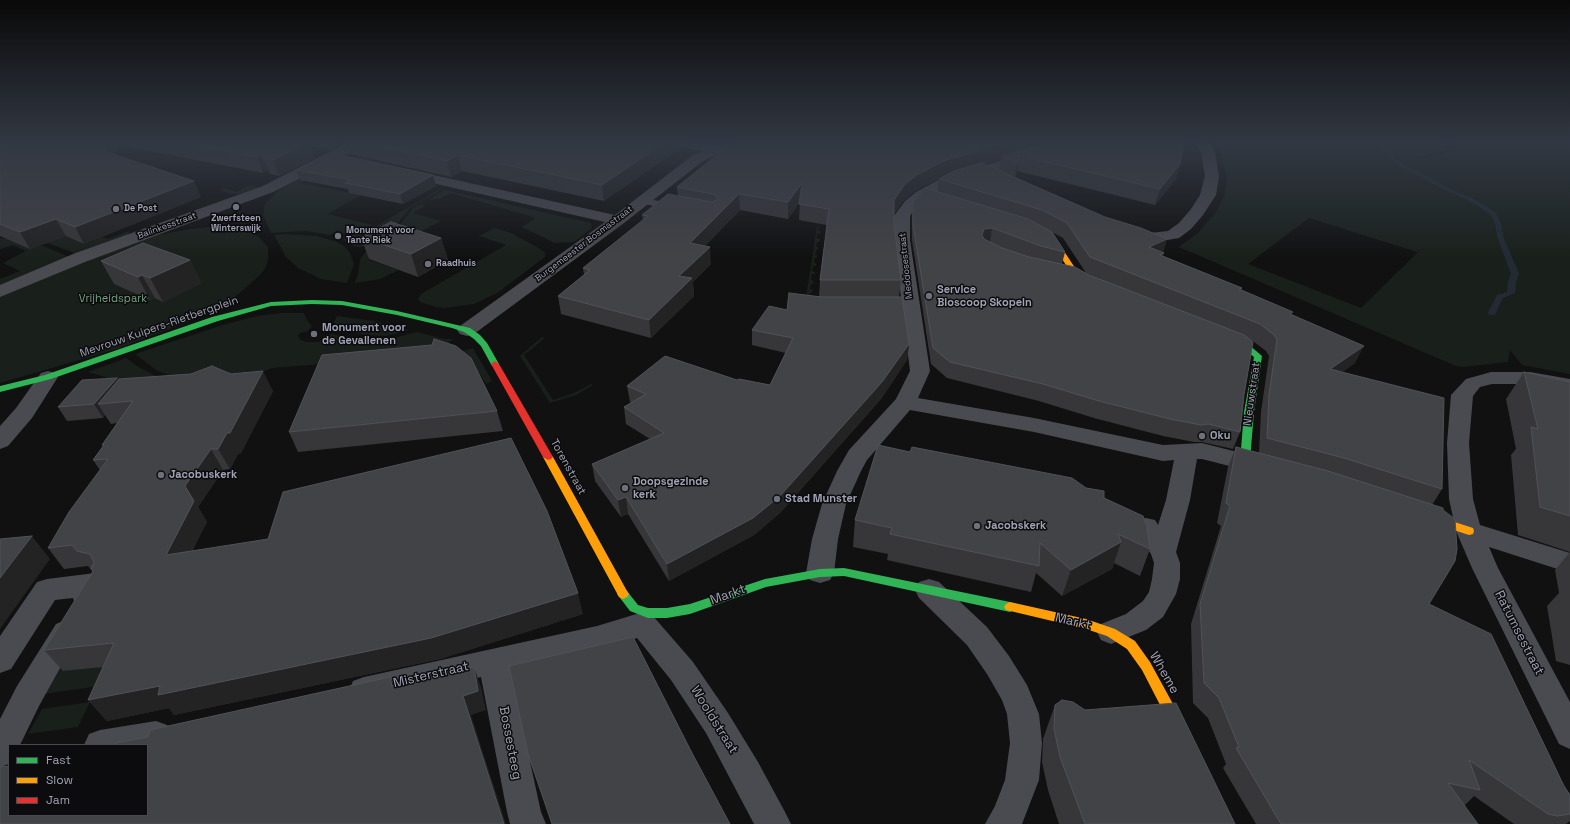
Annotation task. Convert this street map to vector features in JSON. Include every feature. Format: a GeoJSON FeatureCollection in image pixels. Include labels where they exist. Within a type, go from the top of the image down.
{"type":"FeatureCollection","features":[{"type":"Feature","properties":{"kind":"street","name":"Balinkesstraat"},"geometry":{"type":"LineString","coordinates":[[0,292],[79,258],[268,188],[282,181]]}},
{"type":"Feature","properties":{"kind":"street"},"geometry":{"type":"LineString","coordinates":[[445,181],[618,220]]}},
{"type":"Feature","properties":{"kind":"street","name":"Burgemeester Bosmastraat"},"geometry":{"type":"LineString","coordinates":[[467,330],[618,220],[667,181]]}},
{"type":"Feature","properties":{"kind":"street","name":"Meddosestraat"},"geometry":{"type":"LineString","coordinates":[[905,402],[920,371],[903,305],[902,216],[910,204],[928,197],[946,181]]}},
{"type":"Feature","properties":{"kind":"street"},"geometry":{"type":"LineString","coordinates":[[1120,232],[1132,236],[1150,238],[1173,235],[1185,226],[1197,212],[1208,195],[1211,181]]}},
{"type":"Feature","properties":{"kind":"street"},"geometry":{"type":"LineString","coordinates":[[1032,229],[1056,243],[1078,278]]}},
{"type":"Feature","properties":{"kind":"street"},"geometry":{"type":"LineString","coordinates":[[1055,272],[1078,278],[1099,288]]}},
{"type":"Feature","properties":{"kind":"street","name":"Mevrouw Kuipers-Rietbergplein"},"geometry":{"type":"LineString","coordinates":[[0,389],[48,378],[215,319],[253,308],[288,302],[342,303],[368,307],[467,330]]}},
{"type":"Feature","properties":{"kind":"street","name":"Torenstraat"},"geometry":{"type":"LineString","coordinates":[[467,330],[477,337],[484,345],[527,417],[624,596],[634,608],[646,618]]}},
{"type":"Feature","properties":{"kind":"street","name":"Nieuwstraat"},"geometry":{"type":"LineString","coordinates":[[1216,334],[1246,346],[1258,356],[1249,412],[1245,462]]}},
{"type":"Feature","properties":{"kind":"street"},"geometry":{"type":"LineString","coordinates":[[0,441],[24,413],[48,378]]}},
{"type":"Feature","properties":{"kind":"street","name":"Ratumsestraat"},"geometry":{"type":"LineString","coordinates":[[1570,385],[1530,378],[1491,378],[1472,383],[1462,395],[1458,443],[1461,499],[1469,531],[1485,568],[1570,734]]}},
{"type":"Feature","properties":{"kind":"street"},"geometry":{"type":"LineString","coordinates":[[820,572],[825,539],[834,504],[849,471],[857,456],[876,451],[905,402],[950,415],[1163,453],[1202,452],[1271,469]]}},
{"type":"Feature","properties":{"kind":"street"},"geometry":{"type":"LineString","coordinates":[[1163,552],[1178,500],[1187,452]]}},
{"type":"Feature","properties":{"kind":"street"},"geometry":{"type":"LineString","coordinates":[[1416,513],[1570,563]]}},
{"type":"Feature","properties":{"kind":"street"},"geometry":{"type":"LineString","coordinates":[[1111,632],[1136,622],[1153,609],[1162,594],[1166,579],[1167,563],[1163,552],[1146,527]]}},
{"type":"Feature","properties":{"kind":"street","name":"Markt"},"geometry":{"type":"LineString","coordinates":[[646,618],[690,609],[765,583],[820,572],[844,572],[874,577],[1086,624],[1111,632]]}},
{"type":"Feature","properties":{"kind":"street"},"geometry":{"type":"LineString","coordinates":[[0,660],[47,590],[96,584],[28,696],[0,752]]}},
{"type":"Feature","properties":{"kind":"street"},"geometry":{"type":"LineString","coordinates":[[929,590],[977,636],[998,665],[1016,695],[1023,714],[1026,743],[1022,780],[1008,817],[1003,824]]}},
{"type":"Feature","properties":{"kind":"street","name":"Misterstraat"},"geometry":{"type":"LineString","coordinates":[[336,697],[597,638],[646,618]]}},
{"type":"Feature","properties":{"kind":"street","name":"Wooldstraat"},"geometry":{"type":"LineString","coordinates":[[646,618],[717,723],[773,824]]}},
{"type":"Feature","properties":{"kind":"street","name":"Wheme"},"geometry":{"type":"LineString","coordinates":[[1111,632],[1130,645],[1146,666],[1184,740]]}},
{"type":"Feature","properties":{"kind":"street","name":"Bossesteeg"},"geometry":{"type":"LineString","coordinates":[[493,661],[524,812],[528,824]]}},
{"type":"Feature","properties":{"kind":"street"},"geometry":{"type":"LineString","coordinates":[[107,744],[179,731]]}},
{"type":"Feature","properties":{"kind":"lane"},"geometry":{"type":"LineString","coordinates":[[642,201],[685,209]]}},
{"type":"Feature","properties":{"kind":"green space"},"geometry":{"type":"Polygon","coordinates":[[[293,181],[303,181],[300,183],[361,195],[328,214],[376,226],[442,189],[410,208],[396,225],[368,246],[359,247],[353,246],[343,239],[349,235],[337,231],[330,235],[306,231],[271,233],[263,215],[265,204],[280,189],[293,181]]]}},
{"type":"Feature","properties":{"kind":"green space"},"geometry":{"type":"Polygon","coordinates":[[[1226,181],[1570,181],[1570,374],[1522,365],[1510,350],[1508,362],[1463,367],[1456,366],[1179,247],[1198,233],[1216,212],[1224,196],[1226,181]],[[1309,218],[1248,264],[1361,308],[1418,252],[1309,218]]]}},
{"type":"Feature","properties":{"kind":"green space"},"geometry":{"type":"Polygon","coordinates":[[[250,185],[260,188],[243,194],[231,194],[220,190],[225,188],[236,192],[250,185]]]}},
{"type":"Feature","properties":{"kind":"green space"},"geometry":{"type":"Polygon","coordinates":[[[445,190],[591,223],[592,228],[574,242],[555,243],[522,227],[536,218],[451,193],[439,199],[430,200],[445,190]]]}},
{"type":"Feature","properties":{"kind":"green space"},"geometry":{"type":"Polygon","coordinates":[[[427,203],[422,205],[425,206],[413,213],[441,221],[403,241],[399,226],[413,208],[420,204],[427,203]]]}},
{"type":"Feature","properties":{"kind":"green space"},"geometry":{"type":"Polygon","coordinates":[[[38,219],[84,244],[103,237],[108,239],[129,231],[129,233],[126,236],[79,255],[45,242],[38,219]]]}},
{"type":"Feature","properties":{"kind":"green space","name":"Vrijheidspark"},"geometry":{"type":"Polygon","coordinates":[[[212,227],[233,228],[250,232],[259,237],[268,247],[268,260],[265,269],[236,296],[188,322],[117,349],[0,383],[0,295],[18,286],[153,236],[190,229],[212,227]]]}},
{"type":"Feature","properties":{"kind":"green space"},"geometry":{"type":"Polygon","coordinates":[[[817,227],[819,227],[818,231],[821,231],[820,234],[817,234],[817,239],[820,239],[819,242],[817,242],[816,247],[818,247],[815,255],[817,255],[817,258],[815,258],[814,263],[816,263],[816,266],[813,266],[812,271],[815,272],[815,274],[812,274],[811,280],[814,281],[813,284],[811,284],[810,289],[813,290],[809,297],[806,297],[817,227]]]}},
{"type":"Feature","properties":{"kind":"green space"},"geometry":{"type":"Polygon","coordinates":[[[495,228],[511,233],[542,250],[545,253],[545,257],[497,293],[474,304],[445,308],[420,302],[418,299],[421,294],[506,245],[479,236],[495,228]]]}},
{"type":"Feature","properties":{"kind":"green space"},"geometry":{"type":"Polygon","coordinates":[[[285,234],[317,236],[337,242],[345,247],[350,253],[354,264],[347,283],[321,279],[298,268],[286,257],[274,235],[285,234]]]}},
{"type":"Feature","properties":{"kind":"green space"},"geometry":{"type":"Polygon","coordinates":[[[0,238],[36,243],[72,258],[0,289],[0,279],[20,271],[3,263],[26,251],[13,245],[0,249],[0,238]]]}},
{"type":"Feature","properties":{"kind":"green space"},"geometry":{"type":"Polygon","coordinates":[[[368,249],[369,260],[399,270],[380,279],[355,283],[360,259],[368,249]]]}},
{"type":"Feature","properties":{"kind":"green space"},"geometry":{"type":"Polygon","coordinates":[[[281,313],[304,313],[306,319],[312,326],[308,331],[300,333],[298,336],[301,340],[307,342],[319,342],[324,338],[324,336],[332,334],[359,340],[382,341],[417,332],[444,339],[453,339],[447,344],[321,364],[272,368],[256,374],[176,378],[156,370],[135,354],[226,324],[257,316],[281,313]]]}},
{"type":"Feature","properties":{"kind":"green space"},"geometry":{"type":"Polygon","coordinates":[[[337,316],[374,321],[409,330],[386,336],[364,335],[337,328],[334,322],[337,316]]]}},
{"type":"Feature","properties":{"kind":"green space"},"geometry":{"type":"Polygon","coordinates":[[[542,337],[545,338],[524,355],[553,400],[574,393],[591,384],[593,385],[576,395],[550,403],[520,356],[542,337]]]}},
{"type":"Feature","properties":{"kind":"green space"},"geometry":{"type":"Polygon","coordinates":[[[473,348],[492,381],[486,384],[468,355],[463,351],[473,348]]]}},
{"type":"Feature","properties":{"kind":"green space"},"geometry":{"type":"Polygon","coordinates":[[[126,358],[137,366],[161,379],[142,388],[88,372],[126,358]]]}},
{"type":"Feature","properties":{"kind":"green space"},"geometry":{"type":"Polygon","coordinates":[[[108,597],[63,671],[99,667],[100,663],[122,683],[42,694],[97,599],[108,597]]]}},
{"type":"Feature","properties":{"kind":"green space"},"geometry":{"type":"Polygon","coordinates":[[[90,702],[78,727],[28,734],[42,709],[90,702]]]}},
{"type":"Feature","properties":{"kind":"building"},"geometry":{"type":"Polygon","coordinates":[[[0,181],[193,181],[75,227],[56,219],[20,232],[0,224],[0,181]]]}},
{"type":"Feature","properties":{"kind":"building"},"geometry":{"type":"Polygon","coordinates":[[[348,181],[422,181],[400,194],[345,183],[348,181]]]}},
{"type":"Feature","properties":{"kind":"building"},"geometry":{"type":"Polygon","coordinates":[[[585,181],[607,181],[602,185],[585,181]]]}},
{"type":"Feature","properties":{"kind":"building"},"geometry":{"type":"Polygon","coordinates":[[[684,181],[908,181],[894,200],[894,224],[901,280],[820,280],[829,209],[799,204],[802,183],[788,202],[739,194],[690,243],[710,247],[679,276],[692,278],[649,320],[558,296],[590,270],[583,268],[648,216],[642,215],[668,194],[712,202],[718,199],[718,197],[712,194],[677,187],[684,181]]]}},
{"type":"Feature","properties":{"kind":"building"},"geometry":{"type":"Polygon","coordinates":[[[947,181],[1024,181],[1105,217],[1141,228],[1167,239],[1149,247],[1164,253],[1160,255],[1242,288],[1239,289],[1293,312],[1290,314],[1364,346],[1330,369],[1444,398],[1442,489],[1344,458],[1267,438],[1269,395],[1277,339],[1273,334],[1260,324],[1090,257],[1067,223],[1042,210],[947,181]]]}},
{"type":"Feature","properties":{"kind":"building"},"geometry":{"type":"Polygon","coordinates":[[[1128,181],[1166,181],[1160,189],[1128,181]]]}},
{"type":"Feature","properties":{"kind":"building"},"geometry":{"type":"Polygon","coordinates":[[[925,188],[1028,219],[1052,232],[1065,252],[1041,246],[992,228],[984,229],[982,235],[984,239],[1002,248],[1029,257],[1075,267],[1089,275],[1244,335],[1253,342],[1244,395],[1240,432],[1209,424],[1201,425],[1170,419],[1099,401],[1043,384],[950,362],[933,348],[913,225],[913,202],[925,188]]]}},
{"type":"Feature","properties":{"kind":"building"},"geometry":{"type":"Polygon","coordinates":[[[391,222],[441,238],[411,254],[361,237],[391,222]]]}},
{"type":"Feature","properties":{"kind":"building"},"geometry":{"type":"Polygon","coordinates":[[[143,243],[190,260],[150,278],[142,275],[138,277],[101,261],[143,243]]]}},
{"type":"Feature","properties":{"kind":"building"},"geometry":{"type":"Polygon","coordinates":[[[789,293],[822,297],[902,297],[909,344],[882,382],[780,496],[753,518],[667,564],[626,497],[618,500],[592,464],[664,433],[624,407],[646,394],[627,386],[665,356],[737,380],[739,379],[770,385],[793,338],[752,330],[769,306],[787,310],[789,293]]]}},
{"type":"Feature","properties":{"kind":"building"},"geometry":{"type":"Polygon","coordinates":[[[434,339],[456,346],[471,358],[497,411],[289,432],[322,355],[432,345],[434,339]]]}},
{"type":"Feature","properties":{"kind":"building"},"geometry":{"type":"Polygon","coordinates":[[[212,366],[231,374],[263,371],[230,433],[227,433],[218,449],[211,449],[185,486],[194,501],[166,555],[268,539],[283,492],[511,438],[547,511],[578,593],[431,638],[158,695],[160,686],[88,700],[114,643],[44,650],[93,571],[91,569],[94,562],[90,554],[77,551],[72,545],[48,548],[69,512],[108,459],[93,460],[133,401],[98,404],[119,379],[191,374],[212,366]]]}},
{"type":"Feature","properties":{"kind":"building"},"geometry":{"type":"Polygon","coordinates":[[[1524,372],[1570,382],[1570,516],[1540,507],[1531,427],[1538,429],[1524,372]]]}},
{"type":"Feature","properties":{"kind":"building"},"geometry":{"type":"Polygon","coordinates":[[[117,378],[94,404],[58,407],[82,380],[117,378]]]}},
{"type":"Feature","properties":{"kind":"building","name":"Jacobskerk"},"geometry":{"type":"Polygon","coordinates":[[[878,445],[910,452],[912,447],[1072,478],[1086,488],[1104,491],[1104,498],[1143,516],[1147,526],[1150,549],[1118,534],[1121,542],[1071,570],[1040,543],[1039,566],[890,534],[892,528],[855,520],[878,445]]]}},
{"type":"Feature","properties":{"kind":"building"},"geometry":{"type":"Polygon","coordinates":[[[1236,447],[1328,471],[1443,508],[1443,510],[1455,519],[1457,549],[1455,561],[1429,604],[1491,634],[1564,786],[1570,795],[1570,814],[1557,816],[1548,814],[1469,760],[1480,790],[1448,783],[1478,824],[1281,824],[1236,748],[1239,747],[1219,698],[1204,683],[1200,604],[1230,506],[1226,503],[1236,447]]]}},
{"type":"Feature","properties":{"kind":"building"},"geometry":{"type":"Polygon","coordinates":[[[32,536],[0,578],[0,539],[32,536]]]}},
{"type":"Feature","properties":{"kind":"building"},"geometry":{"type":"Polygon","coordinates":[[[633,637],[730,824],[552,824],[528,754],[509,666],[633,637]]]}},
{"type":"Feature","properties":{"kind":"building"},"geometry":{"type":"Polygon","coordinates":[[[474,667],[478,691],[463,696],[504,824],[0,824],[0,767],[8,766],[8,816],[148,816],[148,744],[116,743],[148,737],[150,730],[390,677],[392,686],[474,667]]]}},
{"type":"Feature","properties":{"kind":"building"},"geometry":{"type":"Polygon","coordinates":[[[1062,700],[1073,702],[1085,710],[1176,703],[1235,824],[1085,824],[1060,757],[1054,729],[1055,705],[1062,700]]]}},
{"type":"Feature","properties":{"kind":"waterway"},"geometry":{"type":"LineString","coordinates":[[1433,181],[1470,199],[1493,213],[1498,223],[1500,236],[1515,274],[1512,282],[1511,293],[1500,297],[1492,313]]}},
{"type":"Feature","properties":{"kind":"traffic: fast"},"geometry":{"type":"LineString","coordinates":[[0,389],[48,377],[215,319],[271,304],[312,302],[342,303],[397,313],[454,326],[467,330],[477,337],[484,345],[495,364]]}},
{"type":"Feature","properties":{"kind":"traffic: fast"},"geometry":{"type":"LineString","coordinates":[[1225,338],[1245,346],[1258,356],[1249,412],[1245,462],[1262,466]]}},
{"type":"Feature","properties":{"kind":"traffic: fast"},"geometry":{"type":"LineString","coordinates":[[623,594],[634,608],[648,613],[667,613],[690,609],[765,583],[820,573],[844,572],[1010,607]]}},
{"type":"Feature","properties":{"kind":"traffic: slow"},"geometry":{"type":"LineString","coordinates":[[1042,235],[1056,243],[1078,278],[1093,286]]}},
{"type":"Feature","properties":{"kind":"traffic: slow"},"geometry":{"type":"LineString","coordinates":[[548,457],[623,594]]}},
{"type":"Feature","properties":{"kind":"traffic: slow"},"geometry":{"type":"LineString","coordinates":[[1427,517],[1469,531]]}},
{"type":"Feature","properties":{"kind":"traffic: slow"},"geometry":{"type":"LineString","coordinates":[[1010,607],[1086,624],[1111,632],[1131,645],[1146,666],[1180,730]]}},
{"type":"Feature","properties":{"kind":"traffic: jam"},"geometry":{"type":"LineString","coordinates":[[495,364],[548,457]]}},
{"type":"Feature","properties":{"kind":"place","name":"Zwerfsteen Winterswijk"},"geometry":{"type":"Point","coordinates":[236,207]}},
{"type":"Feature","properties":{"kind":"place","name":"De Post"},"geometry":{"type":"Point","coordinates":[116,209]}},
{"type":"Feature","properties":{"kind":"place","name":"Monument voor Tante Riek"},"geometry":{"type":"Point","coordinates":[338,236]}},
{"type":"Feature","properties":{"kind":"place","name":"Raadhuis"},"geometry":{"type":"Point","coordinates":[428,264]}},
{"type":"Feature","properties":{"kind":"place","name":"Service Bioscoop Skopein"},"geometry":{"type":"Point","coordinates":[929,296]}},
{"type":"Feature","properties":{"kind":"place","name":"Monument voor de Gevallenen"},"geometry":{"type":"Point","coordinates":[314,334]}},
{"type":"Feature","properties":{"kind":"place","name":"Oku"},"geometry":{"type":"Point","coordinates":[1202,436]}},
{"type":"Feature","properties":{"kind":"place","name":"Jacobuskerk"},"geometry":{"type":"Point","coordinates":[161,475]}},
{"type":"Feature","properties":{"kind":"place","name":"Doopsgezinde kerk"},"geometry":{"type":"Point","coordinates":[625,488]}},
{"type":"Feature","properties":{"kind":"place","name":"Stad Munster"},"geometry":{"type":"Point","coordinates":[777,499]}},
{"type":"Feature","properties":{"kind":"place","name":"Jacobskerk"},"geometry":{"type":"Point","coordinates":[977,526]}}]}
